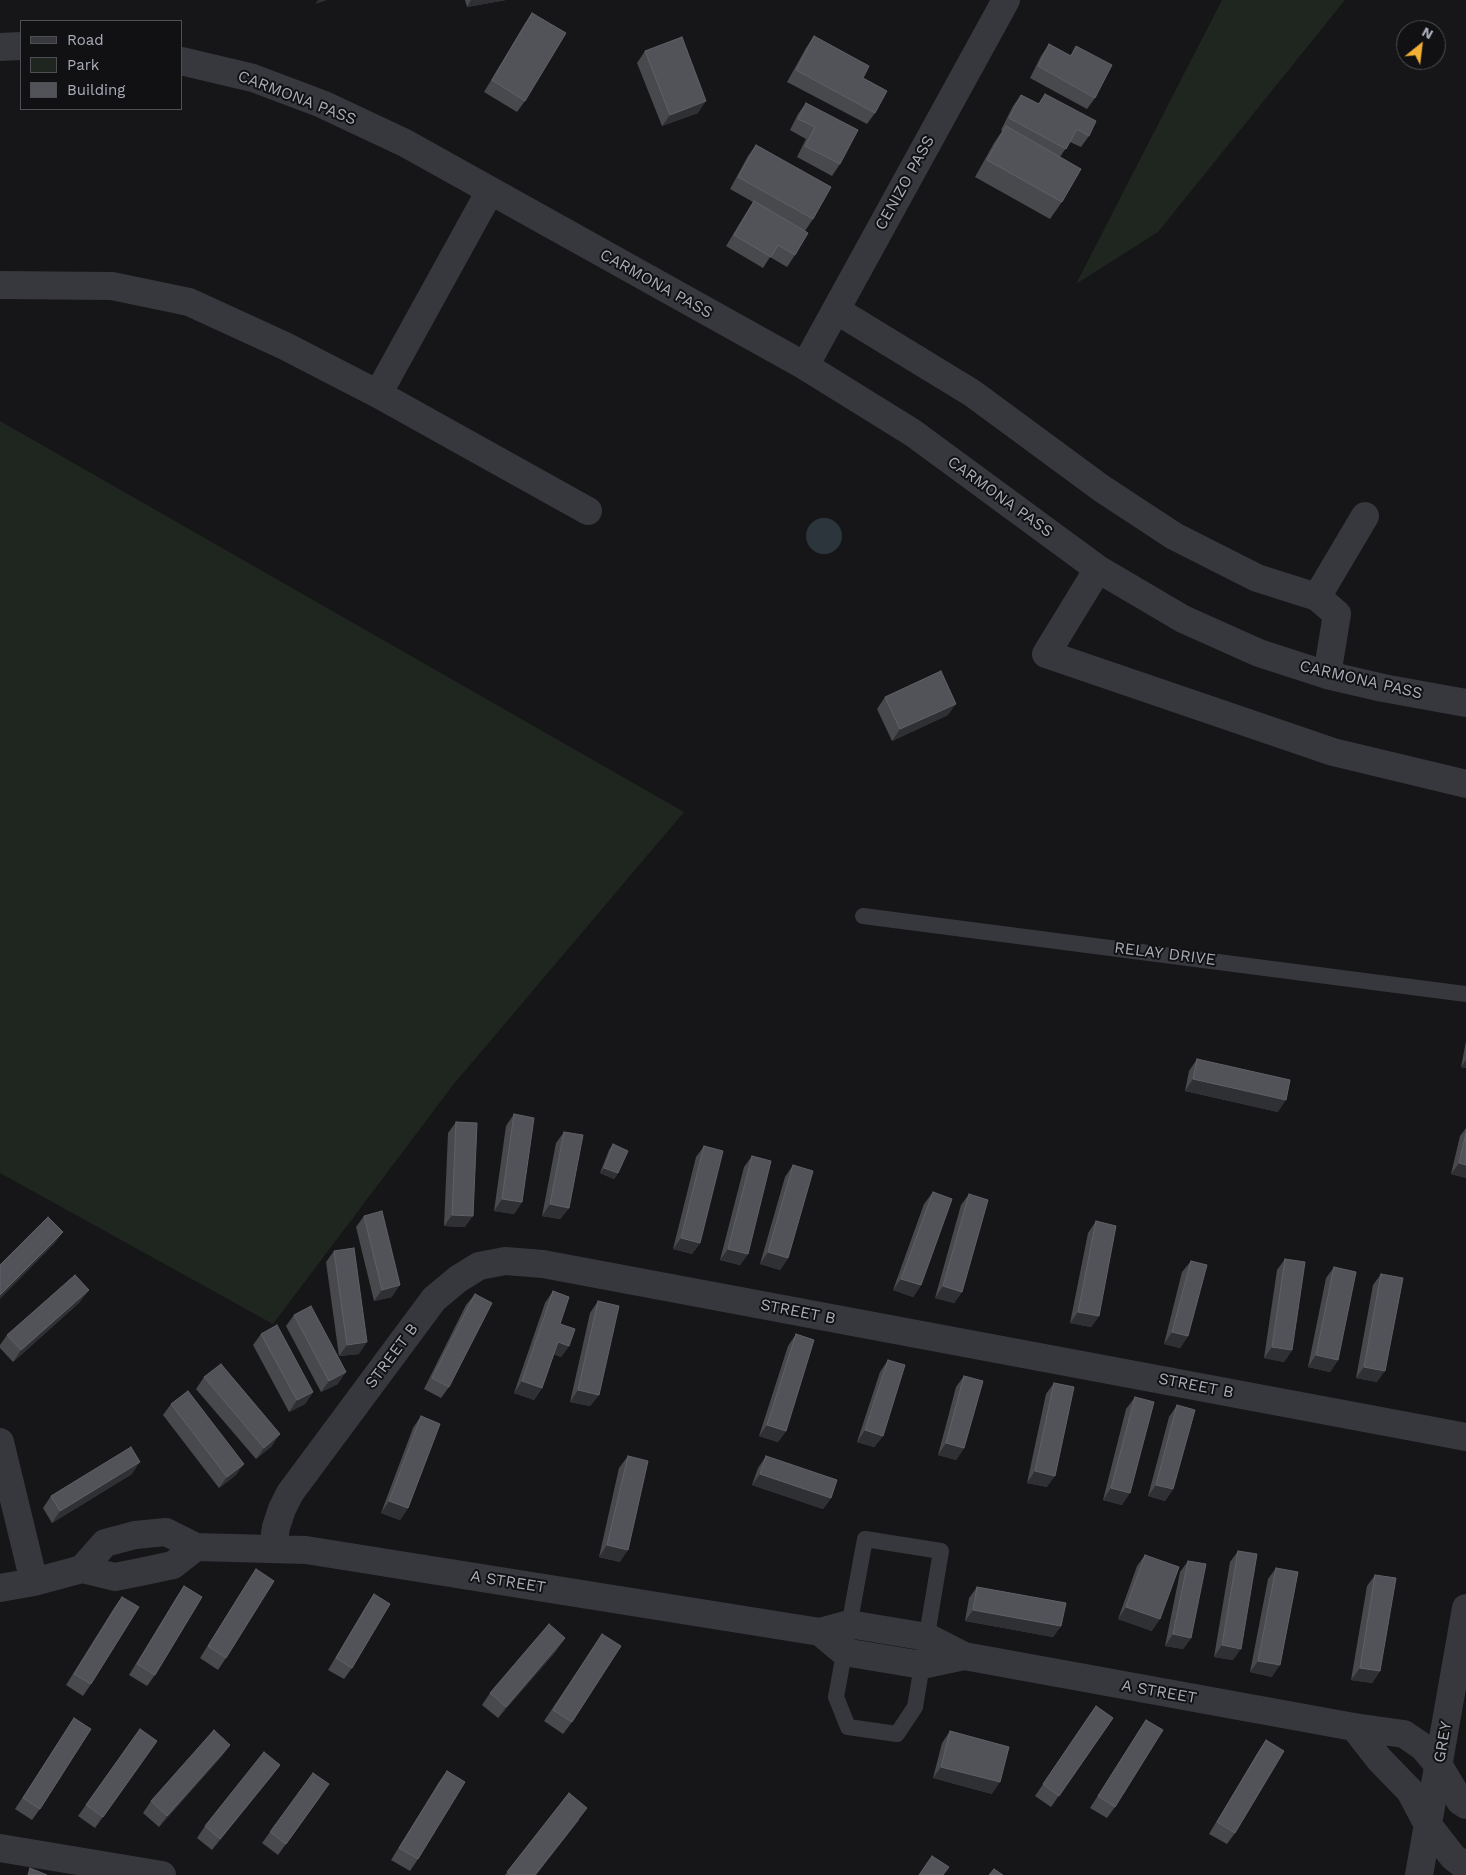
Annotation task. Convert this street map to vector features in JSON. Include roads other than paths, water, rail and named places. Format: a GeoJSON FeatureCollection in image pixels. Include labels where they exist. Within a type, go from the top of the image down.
{"type":"FeatureCollection","features":[{"type":"Feature","properties":{"kind":"street","name":"CENIZO PASS"},"geometry":{"type":"LineString","coordinates":[[805,366],[1006,0]]}},
{"type":"Feature","properties":{"kind":"street"},"geometry":{"type":"LineString","coordinates":[[0,46],[20,46]]}},
{"type":"Feature","properties":{"kind":"street","name":"CARMONA PASS"},"geometry":{"type":"LineString","coordinates":[[182,61],[253,78],[322,104],[405,143],[805,366],[913,434],[1098,569],[1183,619],[1259,653],[1327,675],[1383,688],[1466,703]]}},
{"type":"Feature","properties":{"kind":"street"},"geometry":{"type":"LineString","coordinates":[[378,394],[490,191]]}},
{"type":"Feature","properties":{"kind":"street"},"geometry":{"type":"LineString","coordinates":[[0,285],[112,286],[190,302],[286,346],[378,394],[588,512]]}},
{"type":"Feature","properties":{"kind":"street"},"geometry":{"type":"LineString","coordinates":[[836,310],[972,393],[1101,488],[1174,536],[1256,578],[1317,597],[1337,614],[1327,675]]}},
{"type":"Feature","properties":{"kind":"street"},"geometry":{"type":"LineString","coordinates":[[1317,597],[1365,516]]}},
{"type":"Feature","properties":{"kind":"street"},"geometry":{"type":"LineString","coordinates":[[1098,569],[1046,654],[1333,752],[1466,784]]}},
{"type":"Feature","properties":{"kind":"street","name":"STREET B"},"geometry":{"type":"LineString","coordinates":[[273,1548],[276,1526],[290,1493],[434,1299],[458,1279],[479,1266],[505,1260],[543,1264],[1466,1437]]}},
{"type":"Feature","properties":{"kind":"street"},"geometry":{"type":"LineString","coordinates":[[0,1442],[34,1582]]}},
{"type":"Feature","properties":{"kind":"street","name":"A STREET"},"geometry":{"type":"LineString","coordinates":[[82,1569],[105,1543],[135,1535],[166,1532],[196,1547],[306,1550],[820,1632],[850,1624],[927,1637],[964,1656],[1354,1727],[1404,1734],[1423,1747],[1439,1766],[1460,1801],[1466,1805]]}},
{"type":"Feature","properties":{"kind":"street"},"geometry":{"type":"LineString","coordinates":[[0,1588],[34,1582],[82,1569],[115,1577],[145,1572],[173,1565],[196,1547]]}},
{"type":"Feature","properties":{"kind":"street","name":"GREY"},"geometry":{"type":"LineString","coordinates":[[1419,1875],[1466,1608]]}},
{"type":"Feature","properties":{"kind":"street"},"geometry":{"type":"LineString","coordinates":[[820,1632],[844,1652]]}},
{"type":"Feature","properties":{"kind":"street","name":"A STREET"},"geometry":{"type":"LineString","coordinates":[[844,1652],[922,1665],[964,1656]]}},
{"type":"Feature","properties":{"kind":"street"},"geometry":{"type":"LineString","coordinates":[[1354,1727],[1379,1759],[1410,1791],[1428,1825],[1453,1857],[1466,1866]]}},
{"type":"Feature","properties":{"kind":"street"},"geometry":{"type":"LineString","coordinates":[[0,1848],[162,1875]]}},
{"type":"Feature","properties":{"kind":"lane","name":"RELAY DRIVE"},"geometry":{"type":"LineString","coordinates":[[863,916],[1466,994]]}},
{"type":"Feature","properties":{"kind":"lane"},"geometry":{"type":"LineString","coordinates":[[865,1539],[941,1551],[927,1637],[915,1707],[897,1734],[848,1727],[836,1697],[865,1539]]}}]}
